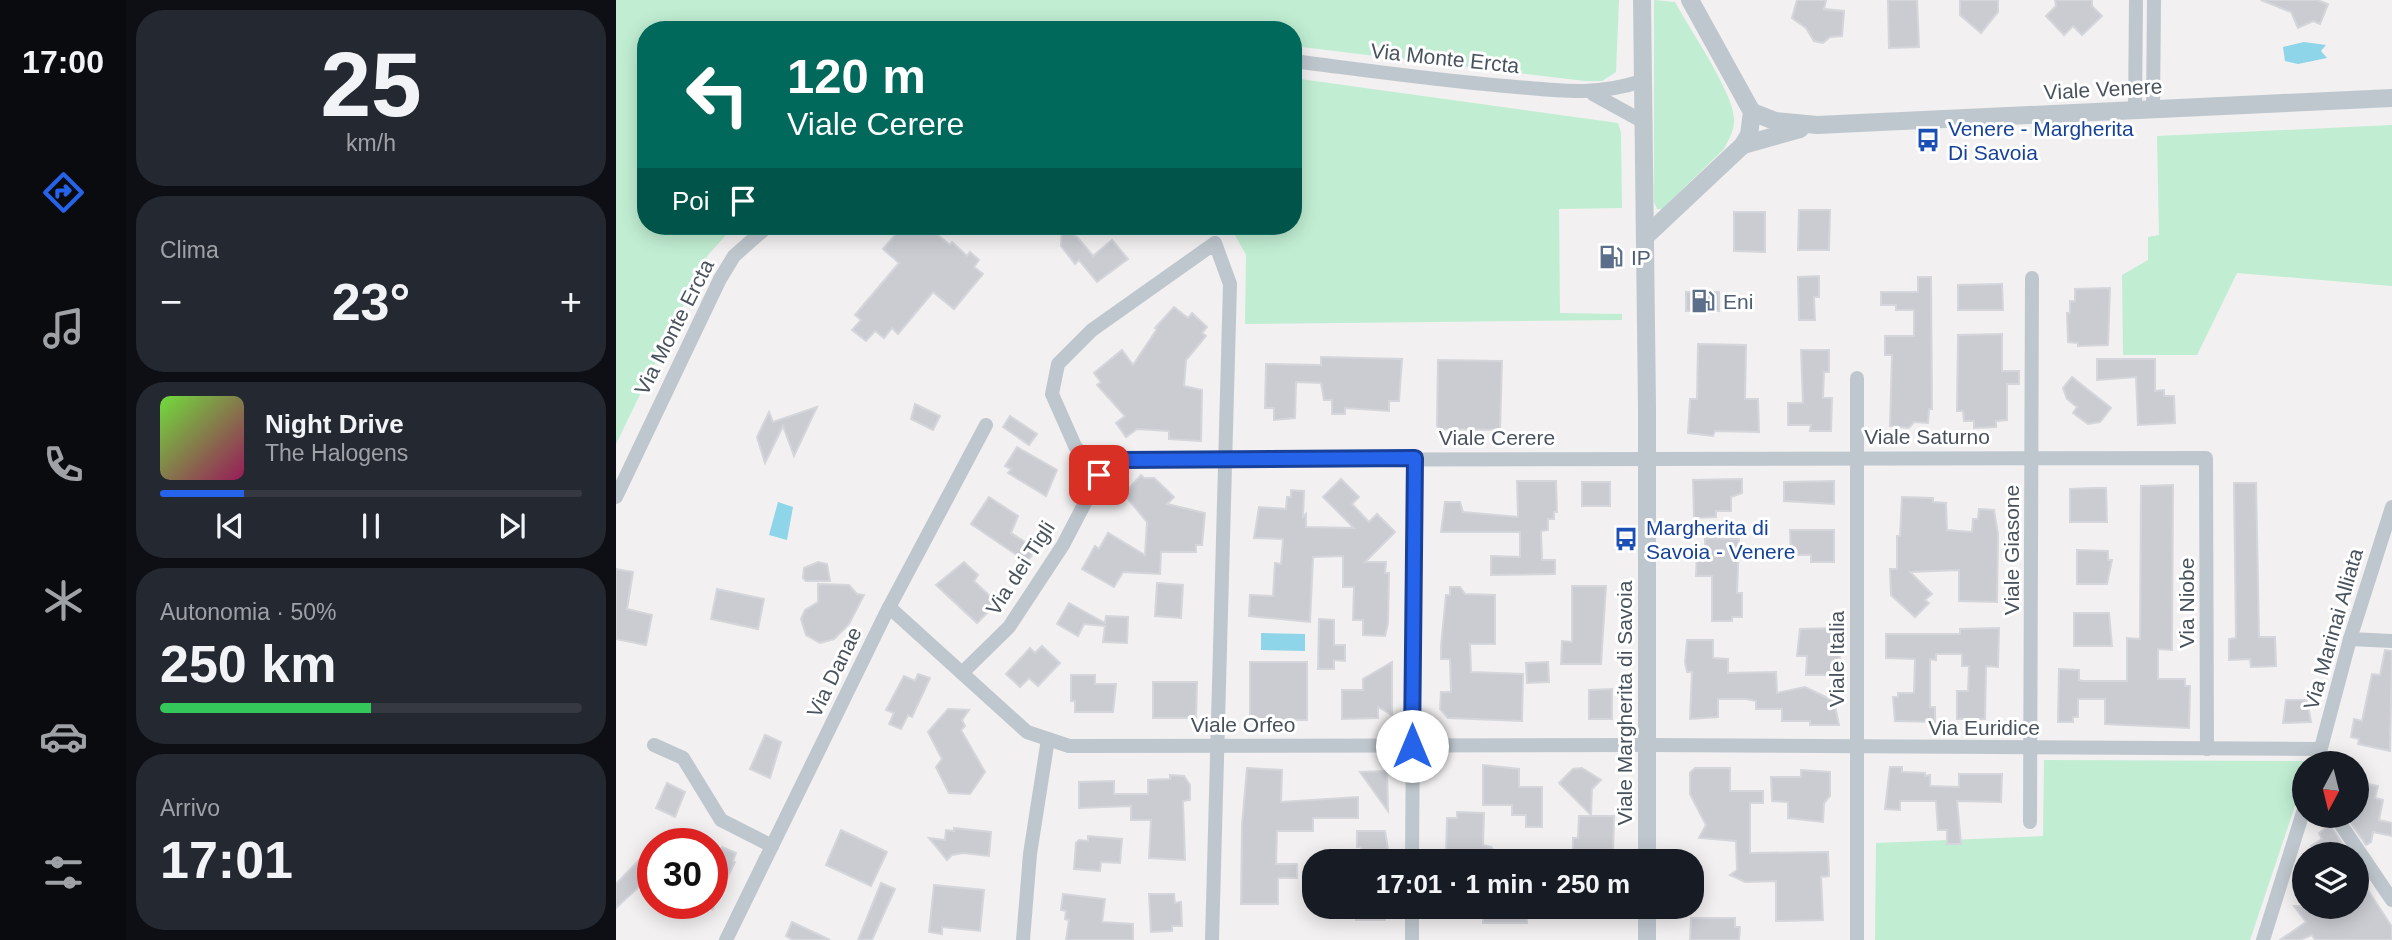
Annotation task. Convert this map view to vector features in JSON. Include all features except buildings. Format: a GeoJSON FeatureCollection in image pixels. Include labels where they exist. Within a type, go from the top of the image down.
{"type":"FeatureCollection","features":[{"type":"Feature","properties":{"kind":"street","name":"Viale Margherita di Savoia"},"geometry":{"type":"LineString","coordinates":[[1642,0],[1647,458],[1647,849]]}},
{"type":"Feature","properties":{"kind":"street"},"geometry":{"type":"LineString","coordinates":[[1645,237],[1743,145],[1749,135],[1752,111],[1690,0]]}},
{"type":"Feature","properties":{"kind":"street"},"geometry":{"type":"LineString","coordinates":[[2135,110],[2136,0]]}},
{"type":"Feature","properties":{"kind":"street"},"geometry":{"type":"LineString","coordinates":[[2153,109],[2154,0]]}},
{"type":"Feature","properties":{"kind":"street","name":"Via Monte Ercta"},"geometry":{"type":"LineString","coordinates":[[1302,62],[1464,82],[1592,93]]}},
{"type":"Feature","properties":{"kind":"street"},"geometry":{"type":"LineString","coordinates":[[1592,93],[1614,90],[1642,81]]}},
{"type":"Feature","properties":{"kind":"street"},"geometry":{"type":"LineString","coordinates":[[1592,93],[1642,121]]}},
{"type":"Feature","properties":{"kind":"street","name":"Viale Venere"},"geometry":{"type":"LineString","coordinates":[[1817,125],[2392,98]]}},
{"type":"Feature","properties":{"kind":"street"},"geometry":{"type":"LineString","coordinates":[[1752,111],[1776,121],[1817,125]]}},
{"type":"Feature","properties":{"kind":"street"},"geometry":{"type":"LineString","coordinates":[[1743,145],[1817,125]]}},
{"type":"Feature","properties":{"kind":"street"},"geometry":{"type":"LineString","coordinates":[[1643,216],[1652,224],[1662,223]]}},
{"type":"Feature","properties":{"kind":"street","name":"Via Monte Ercta"},"geometry":{"type":"LineString","coordinates":[[616,497],[720,279],[734,256],[758,235]]}},
{"type":"Feature","properties":{"kind":"street"},"geometry":{"type":"LineString","coordinates":[[1099,475],[1075,446],[1052,394],[1058,364],[1092,330],[1215,243],[1230,284],[1212,940]]}},
{"type":"Feature","properties":{"kind":"street","name":"Viale Giasone"},"geometry":{"type":"LineString","coordinates":[[2030,822],[2032,278]]}},
{"type":"Feature","properties":{"kind":"street","name":"Viale Italia"},"geometry":{"type":"LineString","coordinates":[[1857,378],[1857,940]]}},
{"type":"Feature","properties":{"kind":"street","name":"Via Danae"},"geometry":{"type":"LineString","coordinates":[[726,940],[889,607],[986,425]]}},
{"type":"Feature","properties":{"kind":"street"},"geometry":{"type":"LineString","coordinates":[[1412,849],[1415,458]]}},
{"type":"Feature","properties":{"kind":"street","name":"Viale Saturno"},"geometry":{"type":"LineString","coordinates":[[1647,458],[2206,458]]}},
{"type":"Feature","properties":{"kind":"street","name":"Viale Cerere"},"geometry":{"type":"LineString","coordinates":[[1099,475],[1124,460],[1647,458]]}},
{"type":"Feature","properties":{"kind":"street","name":"Via Niobe"},"geometry":{"type":"LineString","coordinates":[[2206,458],[2207,749]]}},
{"type":"Feature","properties":{"kind":"street","name":"Via dei Tigli"},"geometry":{"type":"LineString","coordinates":[[962,673],[1009,627],[1063,545],[1099,475]]}},
{"type":"Feature","properties":{"kind":"street","name":"Via Marinai Alliata"},"geometry":{"type":"LineString","coordinates":[[2319,751],[2350,639],[2392,507]]}},
{"type":"Feature","properties":{"kind":"street","name":"Viale Orfeo"},"geometry":{"type":"LineString","coordinates":[[889,607],[1027,732],[1069,746],[1647,745]]}},
{"type":"Feature","properties":{"kind":"street"},"geometry":{"type":"LineString","coordinates":[[2350,639],[2392,641]]}},
{"type":"Feature","properties":{"kind":"street"},"geometry":{"type":"LineString","coordinates":[[1023,940],[1030,854],[1048,739]]}},
{"type":"Feature","properties":{"kind":"street"},"geometry":{"type":"LineString","coordinates":[[654,745],[683,758],[721,820],[772,846]]}},
{"type":"Feature","properties":{"kind":"street","name":"Via Euridice"},"geometry":{"type":"LineString","coordinates":[[1647,745],[2207,749],[2292,754]]}},
{"type":"Feature","properties":{"kind":"street"},"geometry":{"type":"LineString","coordinates":[[2263,940],[2298,828]]}},
{"type":"Feature","properties":{"kind":"street"},"geometry":{"type":"LineString","coordinates":[[2343,828],[2392,900]]}},
{"type":"Feature","properties":{"kind":"street"},"geometry":{"type":"LineString","coordinates":[[1412,919],[1412,940]]}},
{"type":"Feature","properties":{"kind":"street"},"geometry":{"type":"LineString","coordinates":[[1647,919],[1647,940]]}},
{"type":"Feature","properties":{"kind":"green space"},"geometry":{"type":"Polygon","coordinates":[[[616,0],[1619,0],[1616,72],[1602,81],[1302,47],[1302,21],[637,21],[637,235],[726,235],[708,255],[616,444],[616,0]]]}},
{"type":"Feature","properties":{"kind":"green space"},"geometry":{"type":"Polygon","coordinates":[[[1654,0],[1675,2],[1719,77],[1734,118],[1733,130],[1724,149],[1662,209],[1657,209],[1654,202],[1654,0]]]}},
{"type":"Feature","properties":{"kind":"green space"},"geometry":{"type":"Polygon","coordinates":[[[1302,79],[1618,123],[1621,133],[1622,208],[1559,209],[1560,313],[1622,314],[1622,320],[1245,324],[1246,255],[1235,235],[1302,235],[1302,79]]]}},
{"type":"Feature","properties":{"kind":"green space"},"geometry":{"type":"Polygon","coordinates":[[[2392,125],[2392,286],[2237,273],[2197,355],[2123,355],[2122,275],[2148,260],[2148,237],[2159,235],[2157,136],[2392,125]]]}},
{"type":"Feature","properties":{"kind":"green space"},"geometry":{"type":"Polygon","coordinates":[[[2044,760],[2292,761],[2292,815],[2250,940],[1875,940],[1876,843],[2043,836],[2044,760]]]}},
{"type":"Feature","properties":{"kind":"water"},"geometry":{"type":"Polygon","coordinates":[[[2304,42],[2326,45],[2321,51],[2327,58],[2298,64],[2285,61],[2283,47],[2304,42]]]}},
{"type":"Feature","properties":{"kind":"water"},"geometry":{"type":"Polygon","coordinates":[[[778,502],[793,507],[787,540],[769,535],[778,502]]]}},
{"type":"Feature","properties":{"kind":"water"},"geometry":{"type":"Polygon","coordinates":[[[1261,633],[1305,634],[1305,651],[1261,650],[1261,633]]]}},
{"type":"Feature","properties":{"kind":"place","name":"Venere - Margherita Di Savoia"},"geometry":{"type":"Point","coordinates":[1928,140]}},
{"type":"Feature","properties":{"kind":"place","name":"IP"},"geometry":{"type":"Point","coordinates":[1611,257]}},
{"type":"Feature","properties":{"kind":"place","name":"Eni"},"geometry":{"type":"Point","coordinates":[1703,301]}},
{"type":"Feature","properties":{"kind":"place","name":"Margherita di Savoia - Venere"},"geometry":{"type":"Point","coordinates":[1626,539]}},
{"type":"Feature","properties":{"kind":"route"},"geometry":{"type":"LineString","coordinates":[[1099,475],[1124,460],[1415,458],[1412,746]]}}]}
